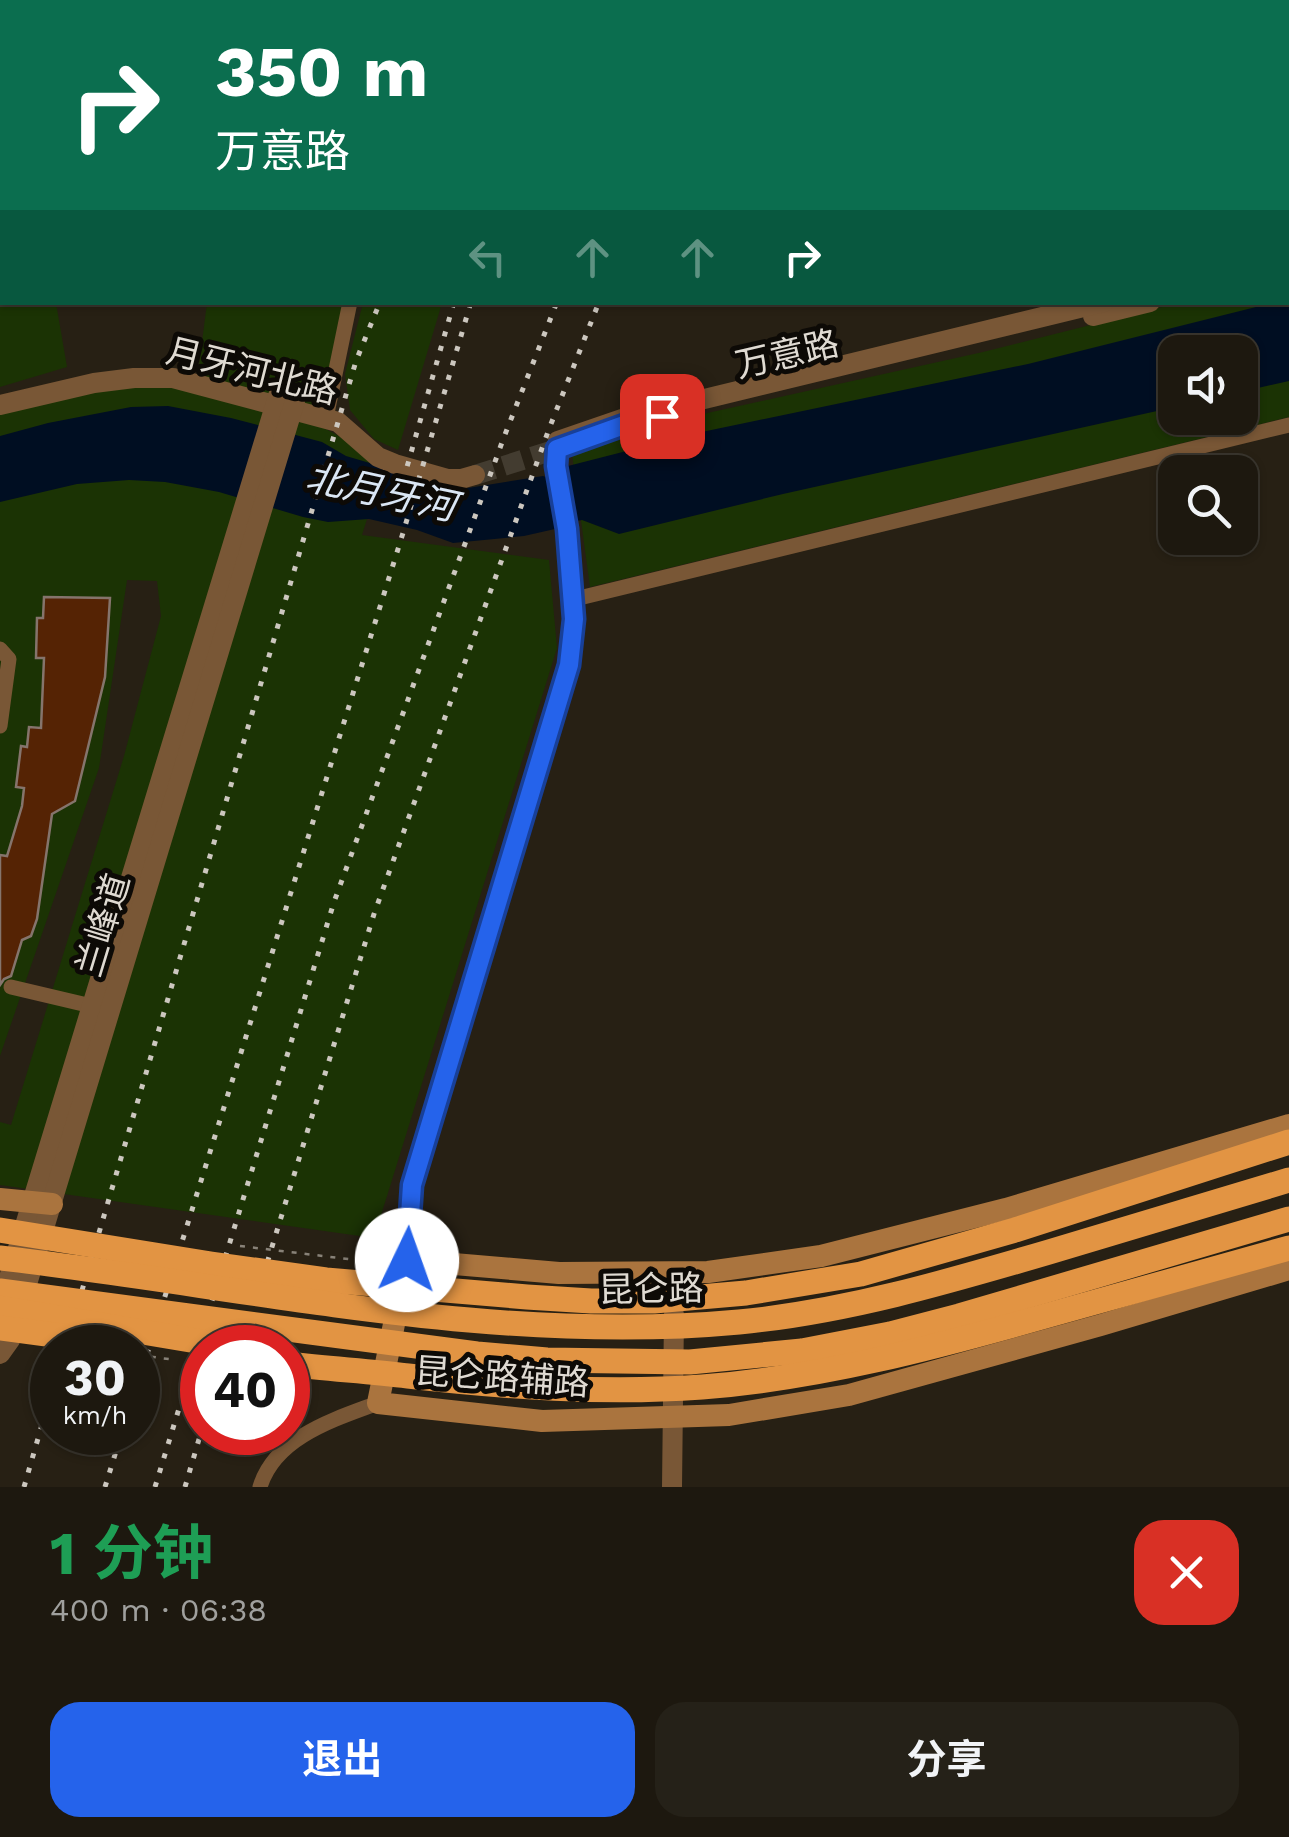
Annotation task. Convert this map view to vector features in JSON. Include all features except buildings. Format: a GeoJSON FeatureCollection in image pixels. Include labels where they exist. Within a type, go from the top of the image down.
{"type":"FeatureCollection","features":[{"type":"Feature","properties":{"kind":"highway"},"geometry":{"type":"LineString","coordinates":[[0,1230],[326,1280],[591,1301],[654,1301],[746,1293],[861,1274],[1289,1142]]}},
{"type":"Feature","properties":{"kind":"highway","name":"昆仑路"},"geometry":{"type":"LineString","coordinates":[[9,1259],[417,1314],[532,1325],[656,1328],[756,1320],[863,1303],[990,1270],[1289,1180]]}},
{"type":"Feature","properties":{"kind":"highway","name":"昆仑路"},"geometry":{"type":"LineString","coordinates":[[0,1291],[477,1354],[547,1360],[690,1362],[802,1351],[890,1334],[1289,1219]]}},
{"type":"Feature","properties":{"kind":"highway"},"geometry":{"type":"LineString","coordinates":[[310,1366],[542,1388],[645,1390],[769,1380],[942,1345],[1289,1248]]}},
{"type":"Feature","properties":{"kind":"highway"},"geometry":{"type":"LineString","coordinates":[[9,1259],[211,1264]]}},
{"type":"Feature","properties":{"kind":"highway"},"geometry":{"type":"LineString","coordinates":[[326,1280],[441,1310],[532,1325]]}},
{"type":"Feature","properties":{"kind":"highway"},"geometry":{"type":"LineString","coordinates":[[0,1307],[180,1338]]}},
{"type":"Feature","properties":{"kind":"highway"},"geometry":{"type":"LineString","coordinates":[[0,1328],[180,1356]]}},
{"type":"Feature","properties":{"kind":"highway"},"geometry":{"type":"LineString","coordinates":[[310,1360],[407,1376]]}},
{"type":"Feature","properties":{"kind":"main road"},"geometry":{"type":"LineString","coordinates":[[407,1260],[559,1273],[708,1272],[821,1256],[1006,1208],[1289,1125]]}},
{"type":"Feature","properties":{"kind":"main road"},"geometry":{"type":"LineString","coordinates":[[0,1198],[42,1203]]}},
{"type":"Feature","properties":{"kind":"main road","name":"昆仑路辅路"},"geometry":{"type":"LineString","coordinates":[[407,1260],[378,1403],[542,1421],[729,1416],[849,1394],[1289,1269]]}},
{"type":"Feature","properties":{"kind":"street"},"geometry":{"type":"LineString","coordinates":[[327,414],[349,305]]}},
{"type":"Feature","properties":{"kind":"street","name":"万意路"},"geometry":{"type":"LineString","coordinates":[[557,452],[622,419],[1092,305]]}},
{"type":"Feature","properties":{"kind":"street","name":"万意路"},"geometry":{"type":"LineString","coordinates":[[557,452],[624,425],[1137,305]]}},
{"type":"Feature","properties":{"kind":"street","name":"月牙河北路"},"geometry":{"type":"LineString","coordinates":[[0,402],[94,383],[160,377],[284,408],[340,414],[381,453],[397,459]]}},
{"type":"Feature","properties":{"kind":"street","name":"兰峰道"},"geometry":{"type":"LineString","coordinates":[[0,1354],[10,1340],[42,1203],[284,408]]}},
{"type":"Feature","properties":{"kind":"street","name":"月牙河北路"},"geometry":{"type":"LineString","coordinates":[[327,414],[386,461],[448,480],[477,471],[435,470]]}},
{"type":"Feature","properties":{"kind":"street"},"geometry":{"type":"LineString","coordinates":[[571,600],[1289,425]]}},
{"type":"Feature","properties":{"kind":"street"},"geometry":{"type":"LineString","coordinates":[[407,1260],[412,1185],[569,665],[574,619],[557,452]]}},
{"type":"Feature","properties":{"kind":"street"},"geometry":{"type":"LineString","coordinates":[[0,649],[9,660],[0,726]]}},
{"type":"Feature","properties":{"kind":"street"},"geometry":{"type":"LineString","coordinates":[[11,987],[101,1008]]}},
{"type":"Feature","properties":{"kind":"street","name":"兰峰道"},"geometry":{"type":"LineString","coordinates":[[0,1307],[42,1203]]}},
{"type":"Feature","properties":{"kind":"street"},"geometry":{"type":"LineString","coordinates":[[672,1487],[674,1272]]}},
{"type":"Feature","properties":{"kind":"street"},"geometry":{"type":"LineString","coordinates":[[260,1487],[280,1455],[300,1437],[336,1418],[378,1403]]}},
{"type":"Feature","properties":{"kind":"green space"},"geometry":{"type":"Polygon","coordinates":[[[0,305],[56,305],[67,367],[0,387],[0,305]]]}},
{"type":"Feature","properties":{"kind":"green space"},"geometry":{"type":"Polygon","coordinates":[[[207,305],[347,305],[324,428],[384,465],[362,535],[549,560],[557,648],[374,1238],[0,1185],[0,1122],[11,1125],[124,756],[161,616],[157,581],[127,580],[99,768],[0,1056],[0,410],[159,381],[196,389],[207,305]]]}},
{"type":"Feature","properties":{"kind":"green space"},"geometry":{"type":"Polygon","coordinates":[[[362,305],[441,305],[398,450],[374,439],[350,410],[345,374],[362,305]]]}},
{"type":"Feature","properties":{"kind":"green space"},"geometry":{"type":"Polygon","coordinates":[[[1170,305],[1289,305],[1289,417],[1258,425],[1258,335],[1158,335],[1158,435],[1215,435],[590,587],[572,454],[626,431],[983,352],[1170,305]]]}},
{"type":"Feature","properties":{"kind":"water","name":"北月牙河"},"geometry":{"type":"Polygon","coordinates":[[[1264,305],[1289,305],[1289,381],[1258,388],[1258,335],[1158,335],[1158,411],[619,534],[582,520],[524,536],[453,543],[369,519],[328,522],[219,492],[129,480],[77,484],[0,502],[0,436],[131,407],[168,406],[231,418],[322,442],[346,456],[462,489],[543,476],[567,484],[568,466],[697,433],[1028,364],[1264,305]]]}},
{"type":"Feature","properties":{"kind":"tunnel"},"geometry":{"type":"LineString","coordinates":[[475,475],[557,449]]}},
{"type":"Feature","properties":{"kind":"railway"},"geometry":{"type":"LineString","coordinates":[[72,1325],[356,361],[379,305]]}},
{"type":"Feature","properties":{"kind":"railway"},"geometry":{"type":"LineString","coordinates":[[399,495],[453,305]]}},
{"type":"Feature","properties":{"kind":"railway"},"geometry":{"type":"LineString","coordinates":[[156,1325],[470,305]]}},
{"type":"Feature","properties":{"kind":"railway"},"geometry":{"type":"LineString","coordinates":[[155,1487],[334,902],[556,305]]}},
{"type":"Feature","properties":{"kind":"railway"},"geometry":{"type":"LineString","coordinates":[[248,1325],[374,914],[549,429],[598,305]]}},
{"type":"Feature","properties":{"kind":"railway"},"geometry":{"type":"LineString","coordinates":[[24,1487],[33,1455]]}},
{"type":"Feature","properties":{"kind":"railway"},"geometry":{"type":"LineString","coordinates":[[105,1487],[115,1455]]}},
{"type":"Feature","properties":{"kind":"railway"},"geometry":{"type":"LineString","coordinates":[[185,1487],[194,1455]]}},
{"type":"Feature","properties":{"kind":"route"},"geometry":{"type":"LineString","coordinates":[[407,1260],[412,1185],[569,665],[574,619],[557,449],[662,416]]}}]}
